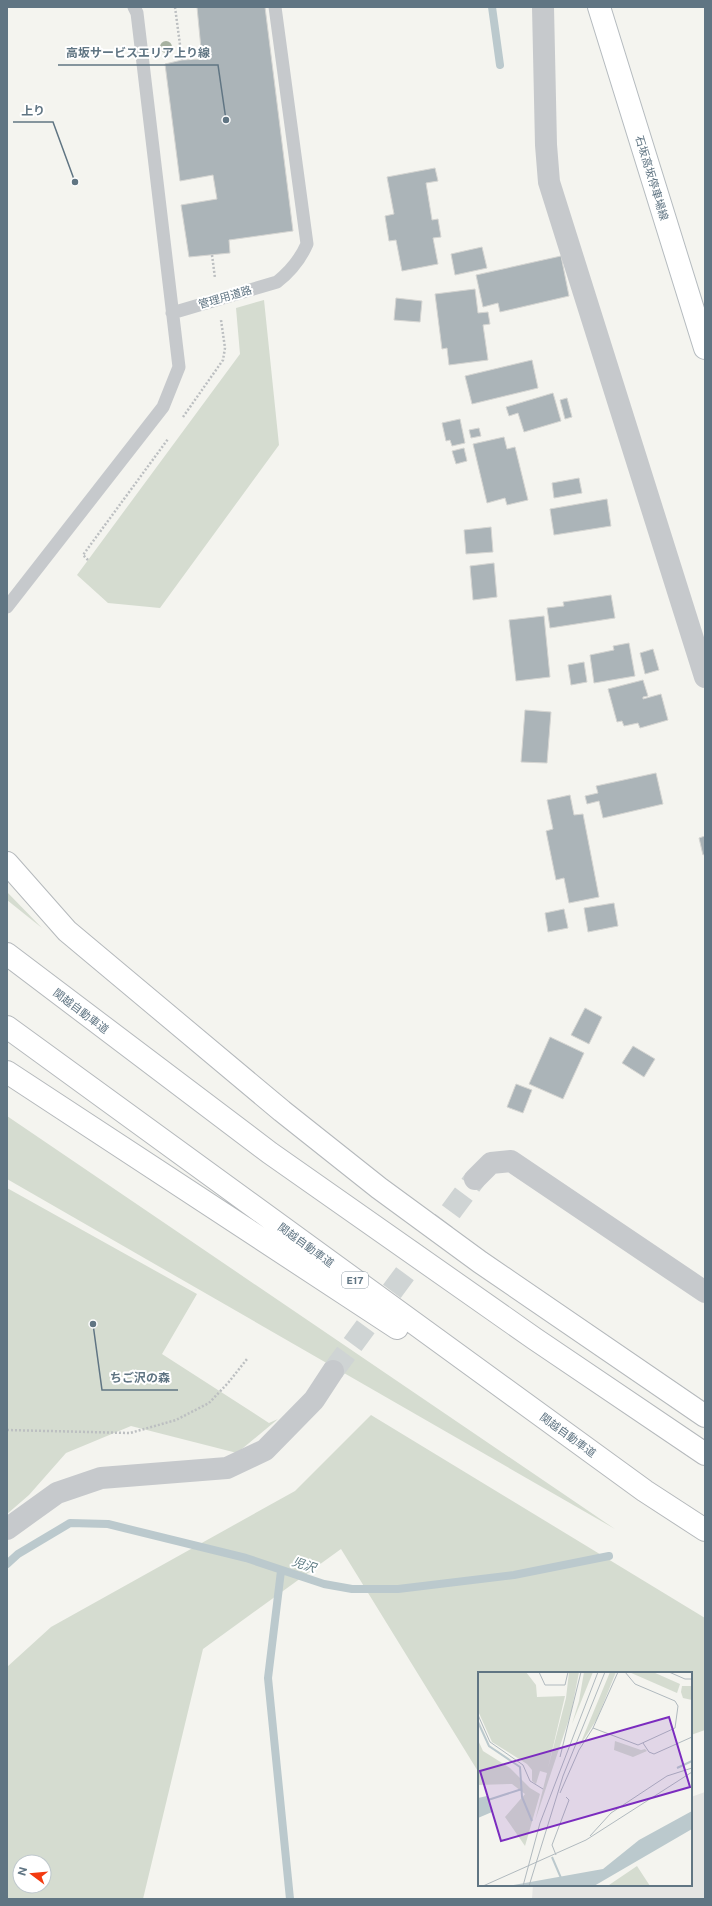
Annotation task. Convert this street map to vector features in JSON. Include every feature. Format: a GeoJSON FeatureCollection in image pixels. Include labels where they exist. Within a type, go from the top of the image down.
{"type":"FeatureCollection","features":[{"type":"Feature","properties":{"kind":"main road","name":"石坂高坂停車場線"},"geometry":{"type":"LineString","coordinates":[[599,7],[705,348]]}},
{"type":"Feature","properties":{"kind":"main road"},"geometry":{"type":"LineString","coordinates":[[7,863],[67,932],[282,1111],[379,1188],[480,1262],[705,1416]]}},
{"type":"Feature","properties":{"kind":"main road","name":"関越自動車道"},"geometry":{"type":"LineString","coordinates":[[7,954],[277,1157],[528,1335],[705,1454]]}},
{"type":"Feature","properties":{"kind":"main road","name":"関越自動車道"},"geometry":{"type":"LineString","coordinates":[[7,1027],[645,1491],[705,1530]]}},
{"type":"Feature","properties":{"kind":"main road"},"geometry":{"type":"LineString","coordinates":[[7,1072],[645,1491]]}},
{"type":"Feature","properties":{"kind":"street"},"geometry":{"type":"LineString","coordinates":[[543,7],[546,145],[549,182],[705,677]]}},
{"type":"Feature","properties":{"kind":"street"},"geometry":{"type":"LineString","coordinates":[[475,1179],[491,1163],[511,1161],[705,1292]]}},
{"type":"Feature","properties":{"kind":"street"},"geometry":{"type":"LineString","coordinates":[[7,1529],[57,1493],[100,1478],[228,1468],[265,1450],[314,1400],[333,1371]]}},
{"type":"Feature","properties":{"kind":"lane"},"geometry":{"type":"LineString","coordinates":[[7,607],[163,407],[179,367],[138,21],[134,7]]}},
{"type":"Feature","properties":{"kind":"lane","name":"管理用道路"},"geometry":{"type":"LineString","coordinates":[[172,313],[277,282],[290,272],[301,259],[307,244],[275,7]]}},
{"type":"Feature","properties":{"kind":"path"},"geometry":{"type":"LineString","coordinates":[[175,7],[182,60]]}},
{"type":"Feature","properties":{"kind":"path"},"geometry":{"type":"LineString","coordinates":[[7,1430],[130,1433],[153,1427],[176,1420],[209,1403],[228,1384],[247,1359]]}},
{"type":"Feature","properties":{"kind":"shaded area"},"geometry":{"type":"Polygon","coordinates":[[[264,300],[279,445],[160,608],[108,603],[77,575],[240,354],[236,308],[264,300]]]}},
{"type":"Feature","properties":{"kind":"shaded area"},"geometry":{"type":"Polygon","coordinates":[[[7,892],[42,928],[7,900],[7,892]]]}},
{"type":"Feature","properties":{"kind":"shaded area"},"geometry":{"type":"Polygon","coordinates":[[[7,1116],[615,1529],[7,1179],[7,1116]]]}},
{"type":"Feature","properties":{"kind":"shaded area"},"geometry":{"type":"Polygon","coordinates":[[[7,1188],[197,1294],[162,1354],[269,1423],[278,1419],[237,1453],[131,1426],[66,1453],[29,1495],[7,1514],[7,1188]]]}},
{"type":"Feature","properties":{"kind":"shaded area"},"geometry":{"type":"Polygon","coordinates":[[[371,1415],[705,1618],[705,1730],[692,1735],[692,1672],[478,1672],[478,1771],[341,1549],[203,1649],[143,1899],[7,1899],[7,1667],[51,1627],[295,1491],[371,1415]]]}},
{"type":"Feature","properties":{"kind":"shaded area"},"geometry":{"type":"Polygon","coordinates":[[[705,1792],[705,1899],[532,1899],[533,1886],[692,1886],[692,1797],[705,1792]]]}},
{"type":"Feature","properties":{"kind":"building"},"geometry":{"type":"Polygon","coordinates":[[[197,7],[265,7],[293,231],[229,240],[230,253],[189,257],[181,205],[217,199],[213,175],[180,181],[165,64],[182,60],[202,59],[197,7]]]}},
{"type":"Feature","properties":{"kind":"building"},"geometry":{"type":"Polygon","coordinates":[[[435,168],[438,181],[426,183],[432,220],[438,219],[441,237],[433,238],[438,264],[402,271],[396,240],[389,241],[385,216],[394,214],[387,177],[435,168]]]}},
{"type":"Feature","properties":{"kind":"building"},"geometry":{"type":"Polygon","coordinates":[[[482,247],[487,268],[455,275],[451,254],[482,247]]]}},
{"type":"Feature","properties":{"kind":"building"},"geometry":{"type":"Polygon","coordinates":[[[561,256],[569,296],[500,312],[498,303],[483,307],[476,275],[561,256]]]}},
{"type":"Feature","properties":{"kind":"building"},"geometry":{"type":"Polygon","coordinates":[[[475,289],[478,313],[488,312],[490,324],[483,325],[488,360],[449,365],[447,348],[442,349],[435,294],[475,289]]]}},
{"type":"Feature","properties":{"kind":"building"},"geometry":{"type":"Polygon","coordinates":[[[396,298],[422,301],[420,322],[394,320],[396,298]]]}},
{"type":"Feature","properties":{"kind":"building"},"geometry":{"type":"Polygon","coordinates":[[[532,360],[538,388],[472,404],[465,376],[532,360]]]}},
{"type":"Feature","properties":{"kind":"building"},"geometry":{"type":"Polygon","coordinates":[[[553,393],[561,421],[524,432],[518,413],[509,416],[506,407],[553,393]]]}},
{"type":"Feature","properties":{"kind":"building"},"geometry":{"type":"Polygon","coordinates":[[[567,398],[572,417],[565,419],[560,400],[567,398]]]}},
{"type":"Feature","properties":{"kind":"building"},"geometry":{"type":"Polygon","coordinates":[[[460,419],[465,443],[452,446],[450,440],[446,441],[442,423],[460,419]]]}},
{"type":"Feature","properties":{"kind":"building"},"geometry":{"type":"Polygon","coordinates":[[[479,428],[481,436],[471,438],[469,430],[479,428]]]}},
{"type":"Feature","properties":{"kind":"building"},"geometry":{"type":"Polygon","coordinates":[[[504,437],[507,449],[515,447],[528,500],[507,505],[505,498],[487,503],[473,444],[504,437]]]}},
{"type":"Feature","properties":{"kind":"building"},"geometry":{"type":"Polygon","coordinates":[[[464,448],[467,461],[456,464],[452,451],[464,448]]]}},
{"type":"Feature","properties":{"kind":"building"},"geometry":{"type":"Polygon","coordinates":[[[579,478],[582,493],[554,498],[552,483],[579,478]]]}},
{"type":"Feature","properties":{"kind":"building"},"geometry":{"type":"Polygon","coordinates":[[[607,499],[611,526],[554,535],[550,509],[607,499]]]}},
{"type":"Feature","properties":{"kind":"building"},"geometry":{"type":"Polygon","coordinates":[[[491,527],[493,552],[466,554],[464,530],[491,527]]]}},
{"type":"Feature","properties":{"kind":"building"},"geometry":{"type":"Polygon","coordinates":[[[494,563],[497,597],[473,600],[470,566],[494,563]]]}},
{"type":"Feature","properties":{"kind":"building"},"geometry":{"type":"Polygon","coordinates":[[[611,595],[615,618],[550,628],[547,608],[564,606],[563,602],[611,595]]]}},
{"type":"Feature","properties":{"kind":"building"},"geometry":{"type":"Polygon","coordinates":[[[544,616],[550,677],[516,681],[509,620],[544,616]]]}},
{"type":"Feature","properties":{"kind":"building"},"geometry":{"type":"Polygon","coordinates":[[[629,643],[635,676],[594,683],[590,655],[614,650],[613,646],[629,643]]]}},
{"type":"Feature","properties":{"kind":"building"},"geometry":{"type":"Polygon","coordinates":[[[653,649],[659,670],[645,674],[640,653],[653,649]]]}},
{"type":"Feature","properties":{"kind":"building"},"geometry":{"type":"Polygon","coordinates":[[[584,662],[587,682],[571,685],[568,665],[584,662]]]}},
{"type":"Feature","properties":{"kind":"building"},"geometry":{"type":"Polygon","coordinates":[[[643,680],[648,696],[643,697],[643,699],[661,694],[668,720],[640,728],[638,723],[624,726],[622,721],[617,722],[608,689],[643,680]]]}},
{"type":"Feature","properties":{"kind":"building"},"geometry":{"type":"Polygon","coordinates":[[[525,710],[551,712],[547,763],[521,762],[525,710]]]}},
{"type":"Feature","properties":{"kind":"building"},"geometry":{"type":"Polygon","coordinates":[[[656,773],[663,804],[603,818],[599,801],[587,804],[585,796],[598,793],[596,786],[656,773]]]}},
{"type":"Feature","properties":{"kind":"building"},"geometry":{"type":"Polygon","coordinates":[[[570,795],[574,815],[583,814],[599,897],[569,903],[564,878],[556,880],[546,831],[553,829],[547,800],[570,795]]]}},
{"type":"Feature","properties":{"kind":"building"},"geometry":{"type":"Polygon","coordinates":[[[705,836],[705,854],[703,855],[699,838],[705,836]]]}},
{"type":"Feature","properties":{"kind":"building"},"geometry":{"type":"Polygon","coordinates":[[[614,903],[618,926],[588,932],[584,908],[614,903]]]}},
{"type":"Feature","properties":{"kind":"building"},"geometry":{"type":"Polygon","coordinates":[[[564,909],[568,928],[548,932],[545,913],[564,909]]]}},
{"type":"Feature","properties":{"kind":"building"},"geometry":{"type":"Polygon","coordinates":[[[585,1008],[602,1017],[589,1044],[571,1035],[585,1008]]]}},
{"type":"Feature","properties":{"kind":"building"},"geometry":{"type":"Polygon","coordinates":[[[550,1037],[584,1053],[563,1099],[529,1084],[550,1037]]]}},
{"type":"Feature","properties":{"kind":"building"},"geometry":{"type":"Polygon","coordinates":[[[633,1046],[655,1059],[644,1077],[622,1063],[633,1046]]]}},
{"type":"Feature","properties":{"kind":"building"},"geometry":{"type":"Polygon","coordinates":[[[516,1084],[532,1090],[523,1113],[507,1107],[516,1084]]]}},
{"type":"Feature","properties":{"kind":"waterway"},"geometry":{"type":"LineString","coordinates":[[492,7],[500,65]]}},
{"type":"Feature","properties":{"kind":"waterway","name":"児沢"},"geometry":{"type":"LineString","coordinates":[[7,1564],[18,1554],[70,1523],[108,1524],[246,1558],[324,1584],[352,1589],[398,1589],[514,1575],[609,1556]]}},
{"type":"Feature","properties":{"kind":"waterway"},"geometry":{"type":"LineString","coordinates":[[281,1571],[268,1678],[290,1899]]}},
{"type":"Feature","properties":{"kind":"tunnel"},"geometry":{"type":"LineString","coordinates":[[333,1371],[475,1179]]}},
{"type":"Feature","properties":{"kind":"place","name":"高坂サービスエリア上り線"},"geometry":{"type":"Point","coordinates":[226,120]}},
{"type":"Feature","properties":{"kind":"place","name":"上り"},"geometry":{"type":"Point","coordinates":[75,182]}},
{"type":"Feature","properties":{"kind":"place","name":"ちご沢の森"},"geometry":{"type":"Point","coordinates":[93,1324]}}]}
